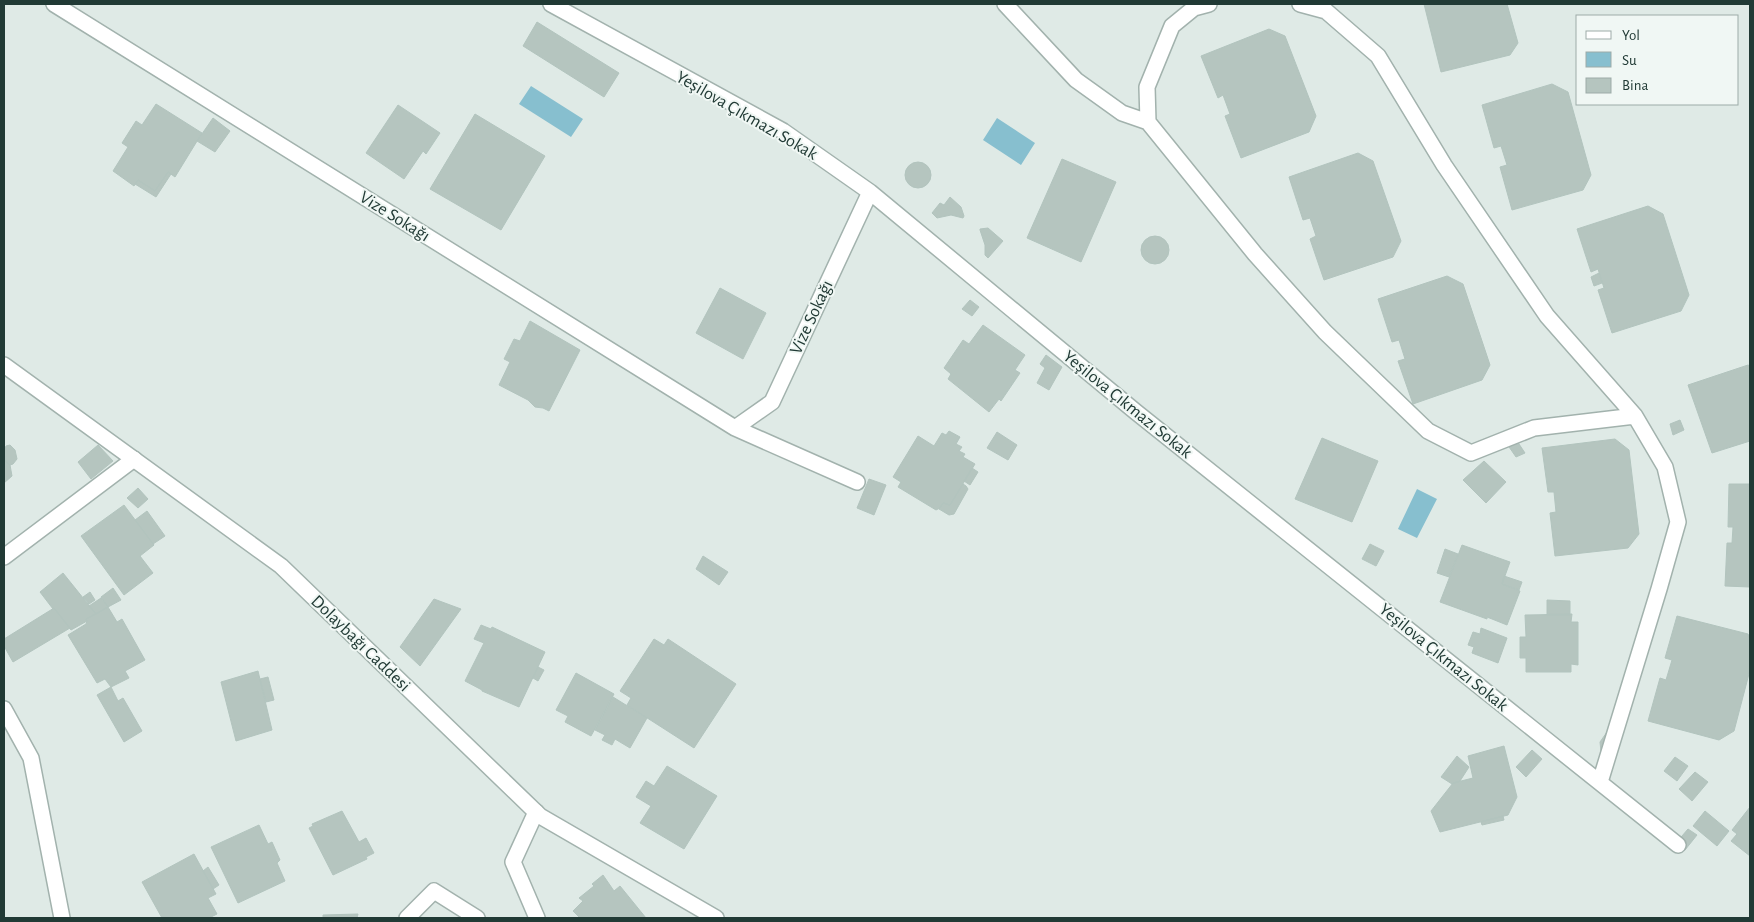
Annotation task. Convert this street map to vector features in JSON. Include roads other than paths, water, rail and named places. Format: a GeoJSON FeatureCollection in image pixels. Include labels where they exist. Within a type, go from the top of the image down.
{"type":"FeatureCollection","features":[{"type":"Feature","properties":{"kind":"street","name":"Vize Sokağı"},"geometry":{"type":"LineString","coordinates":[[54,4],[735,428],[857,482]]}},
{"type":"Feature","properties":{"kind":"street","name":"Yeşilova Çıkmazı Sokak"},"geometry":{"type":"LineString","coordinates":[[551,4],[783,131],[870,192],[1136,412],[1678,845]]}},
{"type":"Feature","properties":{"kind":"street"},"geometry":{"type":"LineString","coordinates":[[1005,4],[1076,80],[1122,113],[1148,122],[1255,254],[1324,332],[1428,431],[1471,453],[1534,428],[1635,416]]}},
{"type":"Feature","properties":{"kind":"street"},"geometry":{"type":"LineString","coordinates":[[1148,122],[1147,87],[1172,26],[1194,8],[1210,4]]}},
{"type":"Feature","properties":{"kind":"street"},"geometry":{"type":"LineString","coordinates":[[1300,4],[1326,11],[1378,56],[1444,165],[1547,316],[1635,416],[1665,467],[1678,522],[1600,782]]}},
{"type":"Feature","properties":{"kind":"street","name":"Vize Sokağı"},"geometry":{"type":"LineString","coordinates":[[735,428],[772,402],[870,192]]}},
{"type":"Feature","properties":{"kind":"street","name":"Dolaybağı Caddesi"},"geometry":{"type":"LineString","coordinates":[[4,365],[281,566],[536,812],[716,918]]}},
{"type":"Feature","properties":{"kind":"street"},"geometry":{"type":"LineString","coordinates":[[4,557],[134,459]]}},
{"type":"Feature","properties":{"kind":"street"},"geometry":{"type":"LineString","coordinates":[[4,709],[30,758],[62,918]]}},
{"type":"Feature","properties":{"kind":"street"},"geometry":{"type":"LineString","coordinates":[[536,812],[513,862],[537,918]]}},
{"type":"Feature","properties":{"kind":"street"},"geometry":{"type":"LineString","coordinates":[[407,918],[434,891],[476,918]]}},
{"type":"Feature","properties":{"kind":"water"},"geometry":{"type":"Polygon","coordinates":[[[531,86],[583,119],[571,137],[519,104],[531,86]]]}},
{"type":"Feature","properties":{"kind":"water"},"geometry":{"type":"Polygon","coordinates":[[[997,118],[1035,143],[1021,165],[983,140],[997,118]]]}},
{"type":"Feature","properties":{"kind":"water"},"geometry":{"type":"Polygon","coordinates":[[[1417,489],[1437,499],[1417,538],[1398,529],[1417,489]]]}}]}
